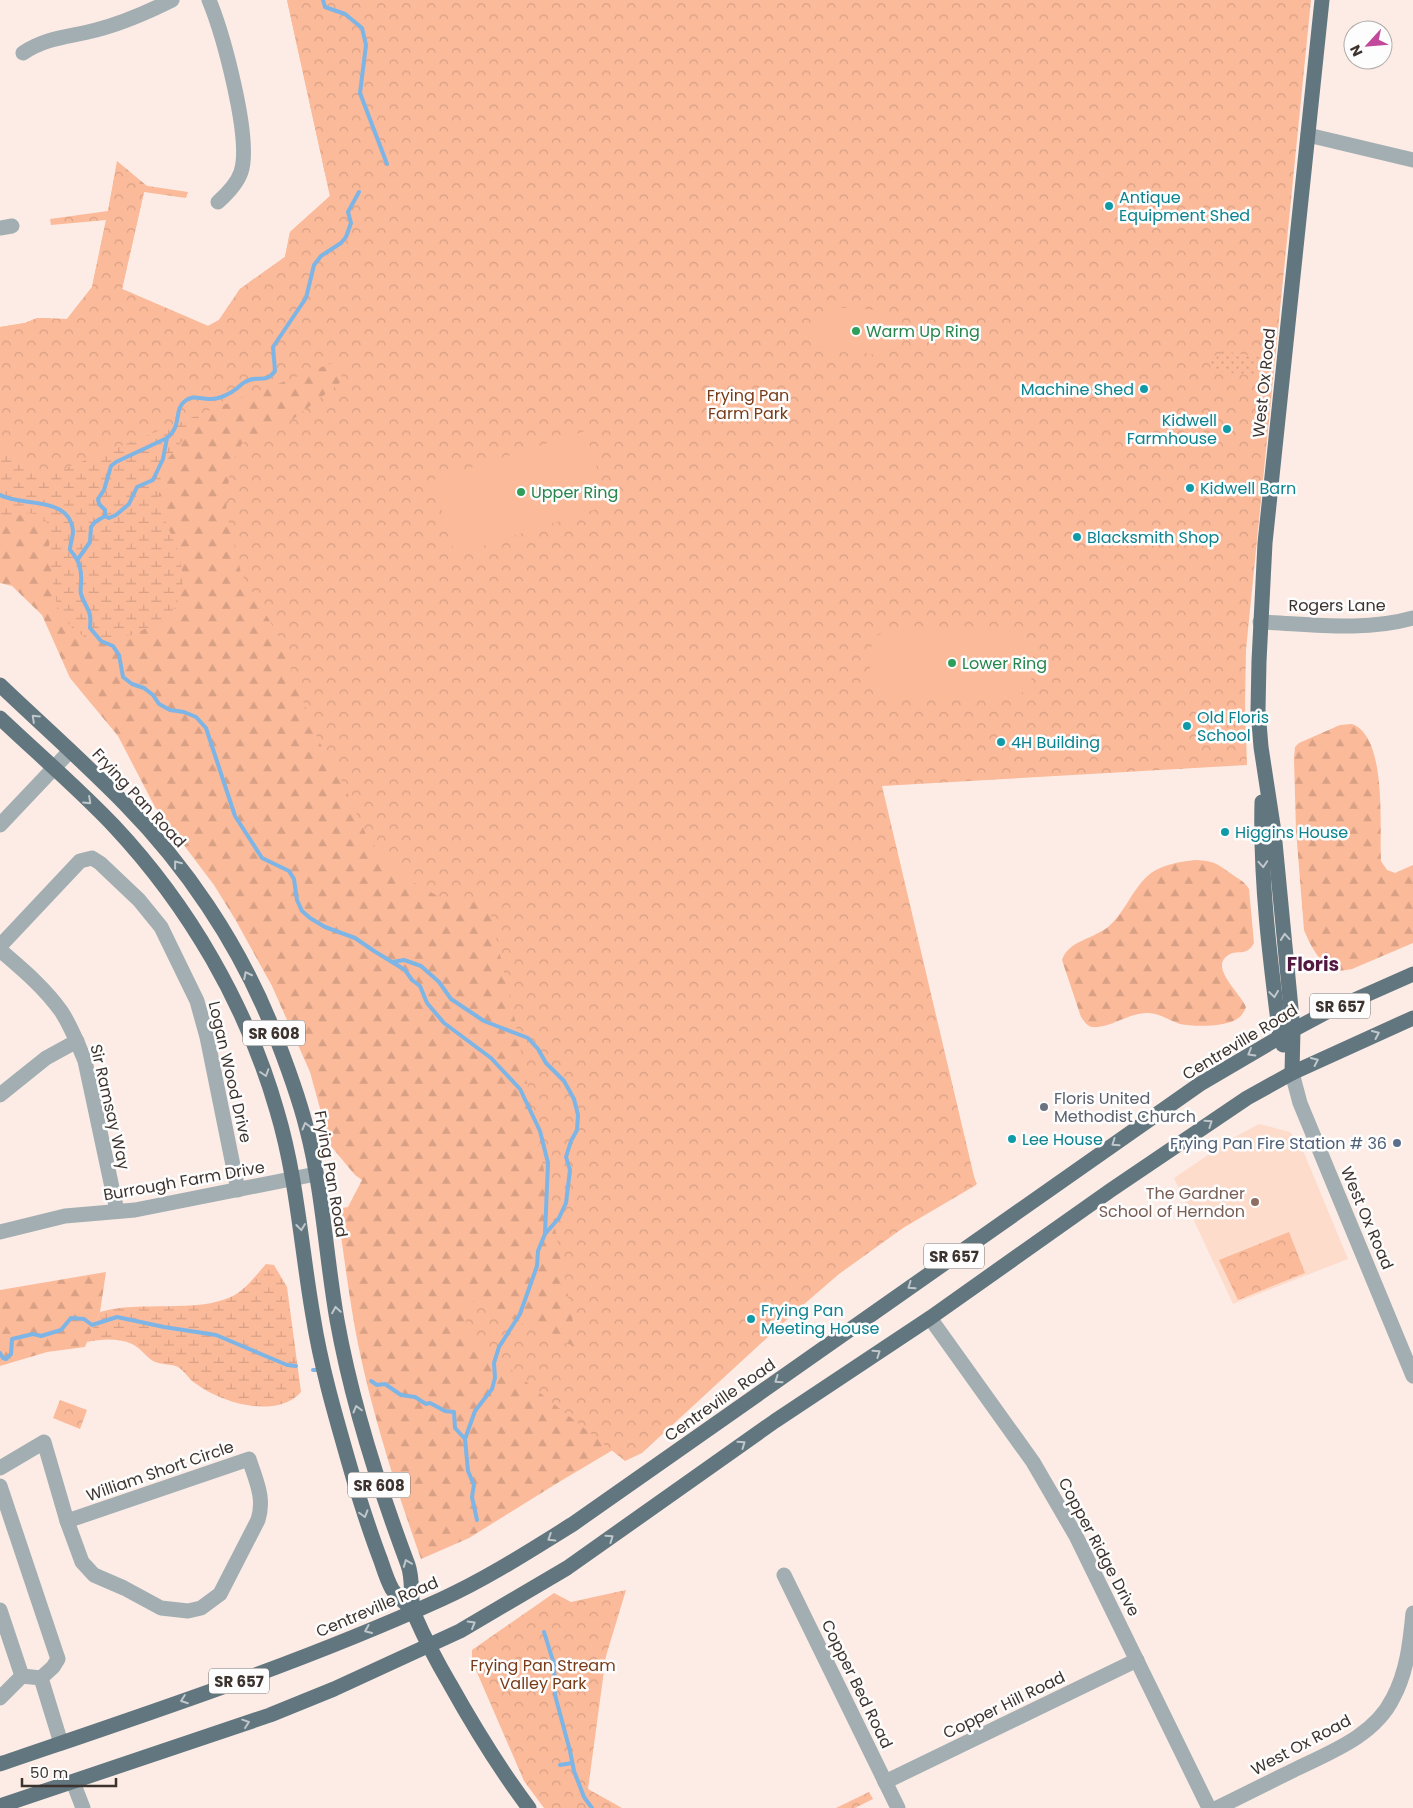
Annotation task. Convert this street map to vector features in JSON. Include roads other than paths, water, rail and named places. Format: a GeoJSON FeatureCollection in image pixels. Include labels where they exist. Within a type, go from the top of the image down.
{"type":"FeatureCollection","features":[{"type":"Feature","properties":{"kind":"main road","name":"West Ox Road"},"geometry":{"type":"LineString","coordinates":[[1292,1073],[1293,1029],[1274,832],[1264,771],[1258,710],[1260,622],[1265,543],[1322,0]]}},
{"type":"Feature","properties":{"kind":"main road","name":"Frying Pan Road"},"geometry":{"type":"LineString","coordinates":[[0,685],[126,805],[165,848],[205,903],[230,942],[269,1019],[287,1065],[308,1132],[316,1174],[337,1321],[348,1374],[368,1453],[410,1570],[413,1611]]}},
{"type":"Feature","properties":{"kind":"main road","name":"Frying Pan Road"},"geometry":{"type":"LineString","coordinates":[[0,718],[114,826],[136,851],[198,935],[224,981],[262,1063],[278,1111],[293,1178],[313,1317],[328,1390],[367,1527],[393,1590],[413,1611],[429,1646],[477,1733],[529,1808]]}},
{"type":"Feature","properties":{"kind":"main road","name":"West Ox Road"},"geometry":{"type":"LineString","coordinates":[[1264,771],[1262,856],[1271,969],[1280,1036],[1292,1073]]}},
{"type":"Feature","properties":{"kind":"main road","name":"Centreville Road"},"geometry":{"type":"LineString","coordinates":[[0,1764],[258,1674],[413,1611],[466,1587],[573,1524],[1165,1108],[1224,1069],[1293,1029],[1350,1001],[1413,974]]}},
{"type":"Feature","properties":{"kind":"main road","name":"SR 657"},"geometry":{"type":"LineString","coordinates":[[0,1806],[270,1715],[334,1690],[429,1646],[519,1597],[567,1568],[775,1421],[930,1318],[1247,1098],[1292,1073],[1413,1018]]}},
{"type":"Feature","properties":{"kind":"street"},"geometry":{"type":"LineString","coordinates":[[23,53],[46,40],[96,30],[145,14],[172,0]]}},
{"type":"Feature","properties":{"kind":"street"},"geometry":{"type":"LineString","coordinates":[[210,0],[225,52],[243,131],[244,146],[244,159],[239,176],[229,193],[218,202]]}},
{"type":"Feature","properties":{"kind":"street"},"geometry":{"type":"LineString","coordinates":[[1308,135],[1413,160]]}},
{"type":"Feature","properties":{"kind":"street","name":"Rogers Lane"},"geometry":{"type":"LineString","coordinates":[[1260,622],[1358,625],[1380,624],[1413,618]]}},
{"type":"Feature","properties":{"kind":"street"},"geometry":{"type":"LineString","coordinates":[[0,825],[70,750]]}},
{"type":"Feature","properties":{"kind":"street","name":"Logan Wood Drive"},"geometry":{"type":"LineString","coordinates":[[0,946],[80,861],[92,858],[100,863],[139,900],[165,934],[197,1001],[238,1190]]}},
{"type":"Feature","properties":{"kind":"street","name":"Sir Ramsay Way"},"geometry":{"type":"LineString","coordinates":[[0,950],[40,986],[62,1012],[77,1041],[85,1061],[116,1211]]}},
{"type":"Feature","properties":{"kind":"street"},"geometry":{"type":"LineString","coordinates":[[0,1095],[46,1058],[77,1041]]}},
{"type":"Feature","properties":{"kind":"street","name":"West Ox Road"},"geometry":{"type":"LineString","coordinates":[[1292,1073],[1300,1103],[1413,1376]]}},
{"type":"Feature","properties":{"kind":"street","name":"Burrough Farm Drive"},"geometry":{"type":"LineString","coordinates":[[0,1232],[66,1216],[135,1210],[316,1174]]}},
{"type":"Feature","properties":{"kind":"street","name":"Copper Ridge Drive"},"geometry":{"type":"LineString","coordinates":[[930,1318],[1006,1424],[1053,1495],[1076,1536],[1209,1808]]}},
{"type":"Feature","properties":{"kind":"street","name":"William Short Circle"},"geometry":{"type":"LineString","coordinates":[[0,1468],[44,1442],[67,1521],[82,1562],[94,1575],[124,1588],[160,1608],[188,1611],[201,1608],[220,1594],[258,1520],[262,1508],[249,1459],[67,1521]]}},
{"type":"Feature","properties":{"kind":"street"},"geometry":{"type":"LineString","coordinates":[[0,1486],[58,1659],[42,1678]]}},
{"type":"Feature","properties":{"kind":"street","name":"Copper Bed Road"},"geometry":{"type":"LineString","coordinates":[[784,1575],[898,1808]]}},
{"type":"Feature","properties":{"kind":"street"},"geometry":{"type":"LineString","coordinates":[[0,1610],[22,1676]]}},
{"type":"Feature","properties":{"kind":"street","name":"West Ox Road"},"geometry":{"type":"LineString","coordinates":[[1217,1808],[1340,1747],[1374,1724],[1392,1700],[1402,1680],[1408,1657],[1413,1618]]}},
{"type":"Feature","properties":{"kind":"street","name":"Copper Hill Road"},"geometry":{"type":"LineString","coordinates":[[886,1782],[1137,1660]]}},
{"type":"Feature","properties":{"kind":"street"},"geometry":{"type":"LineString","coordinates":[[22,1676],[42,1678]]}},
{"type":"Feature","properties":{"kind":"street"},"geometry":{"type":"LineString","coordinates":[[0,1698],[22,1676]]}},
{"type":"Feature","properties":{"kind":"street"},"geometry":{"type":"LineString","coordinates":[[42,1678],[61,1743]]}},
{"type":"Feature","properties":{"kind":"street"},"geometry":{"type":"LineString","coordinates":[[73,1782],[83,1808]]}},
{"type":"Feature","properties":{"kind":"waterway"},"geometry":{"type":"LineString","coordinates":[[323,0],[325,7],[345,14],[362,28],[366,45],[360,93],[387,164]]}},
{"type":"Feature","properties":{"kind":"waterway"},"geometry":{"type":"LineString","coordinates":[[105,516],[105,510],[99,504],[98,499],[104,490],[111,466],[167,438],[175,428],[179,409],[185,401],[191,398],[214,399],[221,397],[231,393],[249,380],[268,378],[275,371],[273,347],[306,298],[314,265],[321,256],[341,243],[346,237],[351,223],[348,212],[359,192]]}},
{"type":"Feature","properties":{"kind":"waterway"},"geometry":{"type":"LineString","coordinates":[[78,559],[90,542],[91,527],[95,522],[105,516],[109,518],[116,515],[129,504],[137,487],[153,480],[163,459],[167,438]]}},
{"type":"Feature","properties":{"kind":"waterway"},"geometry":{"type":"LineString","coordinates":[[0,495],[9,499],[54,507],[63,512],[70,520],[73,531],[70,550],[78,561],[81,593],[89,613],[90,628],[101,641],[113,646],[119,655],[123,677],[132,684],[144,688],[153,695],[159,704],[170,710],[184,712],[196,717],[206,728],[235,816],[262,858],[289,871],[294,879],[297,900],[302,911],[325,927],[355,938],[392,962],[404,960],[421,966],[439,982],[451,999],[484,1021],[528,1038],[538,1049],[546,1063],[564,1081],[574,1099],[578,1115],[577,1130],[566,1157],[570,1170],[566,1203],[559,1218],[545,1234],[538,1251],[537,1266],[520,1314],[499,1347],[494,1363],[495,1378],[492,1389],[475,1411],[465,1439],[468,1471],[474,1485],[472,1497],[477,1520]]}},
{"type":"Feature","properties":{"kind":"waterway"},"geometry":{"type":"LineString","coordinates":[[392,962],[405,970],[412,980],[420,986],[427,1003],[444,1023],[491,1058],[520,1089],[540,1131],[548,1163],[545,1233]]}},
{"type":"Feature","properties":{"kind":"waterway"},"geometry":{"type":"LineString","coordinates":[[0,1353],[6,1359],[11,1354],[12,1339],[33,1334],[41,1336],[61,1330],[71,1318],[84,1319],[92,1325],[117,1317],[216,1335],[287,1365],[296,1366]]}},
{"type":"Feature","properties":{"kind":"waterway"},"geometry":{"type":"LineString","coordinates":[[371,1381],[377,1385],[385,1384],[401,1395],[415,1397],[426,1404],[430,1403],[445,1411],[454,1412],[455,1428],[465,1439]]}},
{"type":"Feature","properties":{"kind":"waterway"},"geometry":{"type":"LineString","coordinates":[[544,1632],[554,1664],[555,1695],[574,1771],[584,1797],[592,1808]]}},
{"type":"Feature","properties":{"kind":"waterway"},"geometry":{"type":"LineString","coordinates":[[560,1765],[572,1763]]}},
{"type":"Feature","properties":{"kind":"place","name":"Antique Equipment Shed"},"geometry":{"type":"Point","coordinates":[1109,206]}},
{"type":"Feature","properties":{"kind":"place","name":"Warm Up Ring"},"geometry":{"type":"Point","coordinates":[856,331]}},
{"type":"Feature","properties":{"kind":"place","name":"Machine Shed"},"geometry":{"type":"Point","coordinates":[1144,389]}},
{"type":"Feature","properties":{"kind":"place","name":"Kidwell Farmhouse"},"geometry":{"type":"Point","coordinates":[1227,429]}},
{"type":"Feature","properties":{"kind":"place","name":"Kidwell Barn"},"geometry":{"type":"Point","coordinates":[1190,488]}},
{"type":"Feature","properties":{"kind":"place","name":"Upper Ring"},"geometry":{"type":"Point","coordinates":[521,492]}},
{"type":"Feature","properties":{"kind":"place","name":"Blacksmith Shop"},"geometry":{"type":"Point","coordinates":[1077,537]}},
{"type":"Feature","properties":{"kind":"place","name":"Lower Ring"},"geometry":{"type":"Point","coordinates":[952,663]}},
{"type":"Feature","properties":{"kind":"place","name":"Old Floris School"},"geometry":{"type":"Point","coordinates":[1187,726]}},
{"type":"Feature","properties":{"kind":"place","name":"4H Building"},"geometry":{"type":"Point","coordinates":[1001,742]}},
{"type":"Feature","properties":{"kind":"place","name":"Higgins House"},"geometry":{"type":"Point","coordinates":[1225,832]}},
{"type":"Feature","properties":{"kind":"place","name":"Floris United Methodist Church"},"geometry":{"type":"Point","coordinates":[1044,1107]}},
{"type":"Feature","properties":{"kind":"place","name":"Lee House"},"geometry":{"type":"Point","coordinates":[1012,1139]}},
{"type":"Feature","properties":{"kind":"place","name":"Frying Pan Fire Station # 36"},"geometry":{"type":"Point","coordinates":[1397,1143]}},
{"type":"Feature","properties":{"kind":"place","name":"The Gardner School of Herndon"},"geometry":{"type":"Point","coordinates":[1255,1202]}},
{"type":"Feature","properties":{"kind":"place","name":"Frying Pan Meeting House"},"geometry":{"type":"Point","coordinates":[751,1319]}},
{"type":"Feature","properties":{"kind":"district","name":"Floris"},"geometry":{"type":"Point","coordinates":[1313,964]}},
{"type":"Feature","properties":{"kind":"park label","name":"Frying Pan Farm Park"},"geometry":{"type":"Point","coordinates":[748,404]}},
{"type":"Feature","properties":{"kind":"park label","name":"Frying Pan Stream Valley Park"},"geometry":{"type":"Point","coordinates":[543,1674]}}]}
